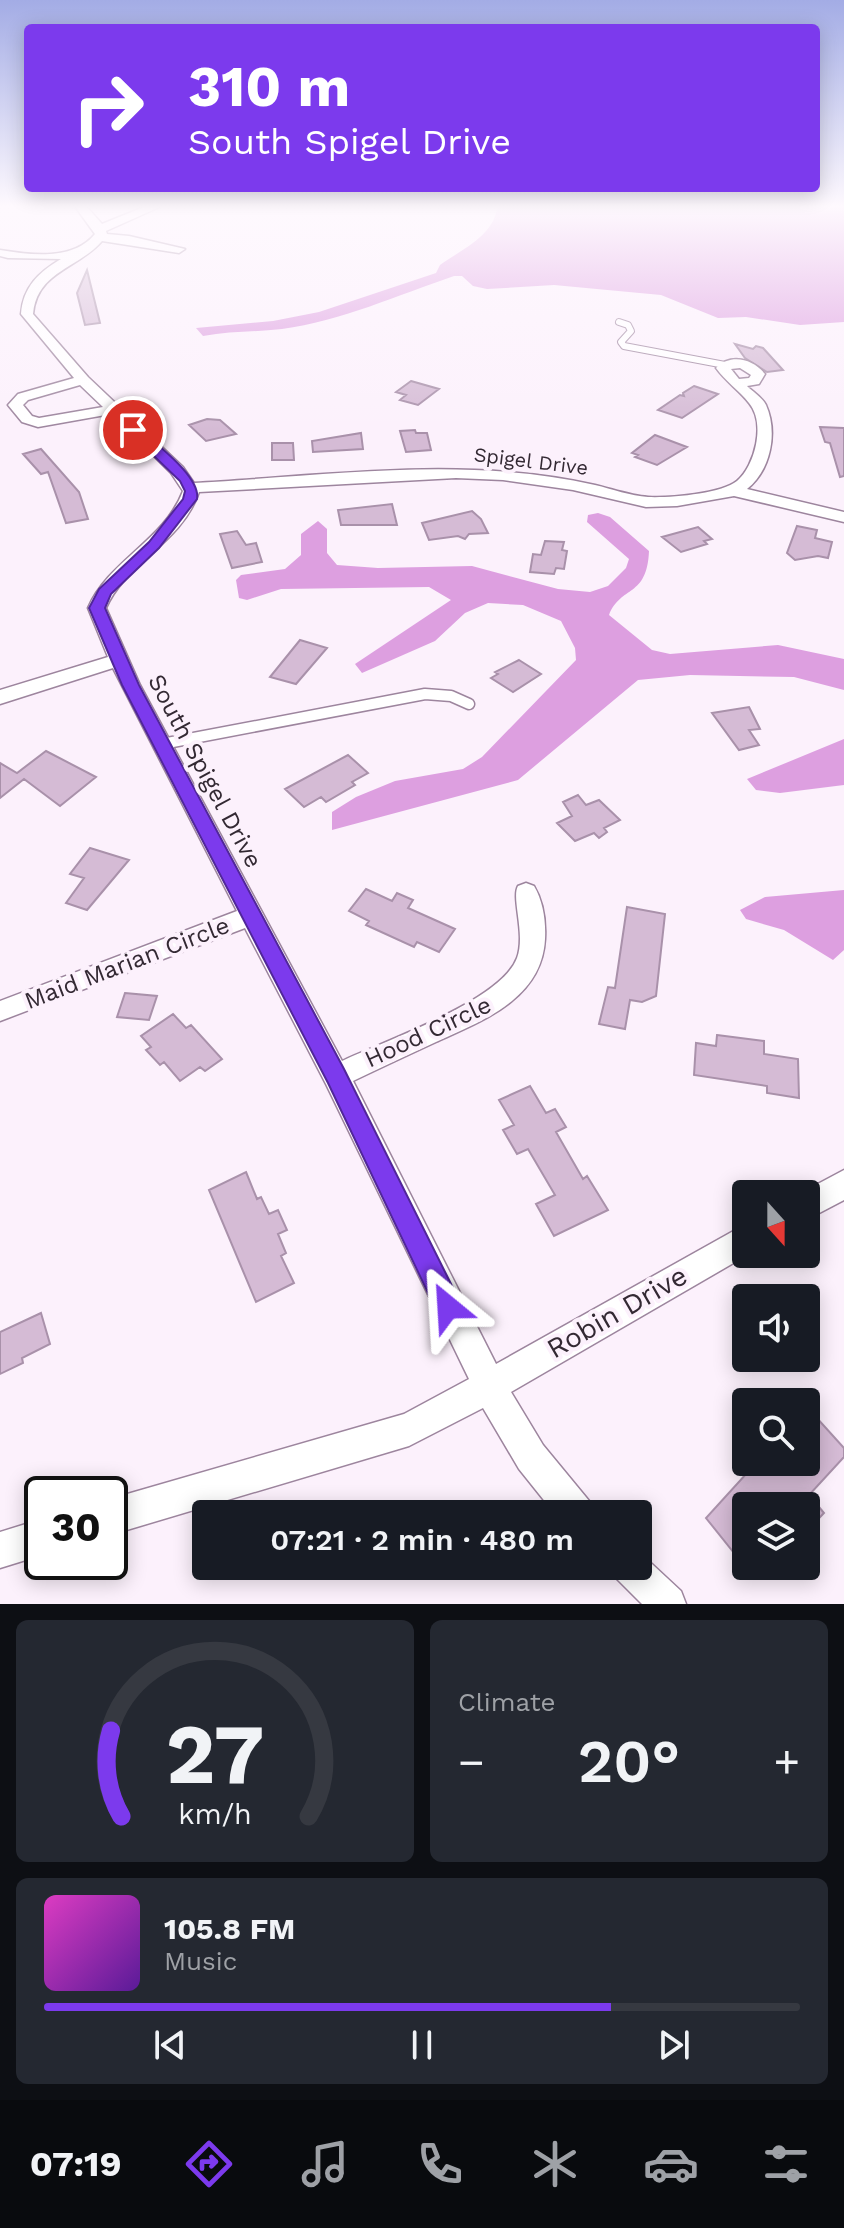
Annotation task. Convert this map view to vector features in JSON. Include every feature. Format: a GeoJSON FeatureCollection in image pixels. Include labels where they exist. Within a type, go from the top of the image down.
{"type":"FeatureCollection","features":[{"type":"Feature","properties":{"kind":"street"},"geometry":{"type":"LineString","coordinates":[[39,280],[27,309],[30,320],[111,410],[177,470],[190,488]]}},
{"type":"Feature","properties":{"kind":"street"},"geometry":{"type":"LineString","coordinates":[[734,491],[756,471],[764,444],[764,426],[758,403],[735,384],[727,376],[725,365],[741,364],[758,374],[754,381],[735,384]]}},
{"type":"Feature","properties":{"kind":"street"},"geometry":{"type":"LineString","coordinates":[[83,380],[23,397],[15,405],[27,419],[38,423],[111,410]]}},
{"type":"Feature","properties":{"kind":"street","name":"Spigel Drive"},"geometry":{"type":"LineString","coordinates":[[190,488],[456,473],[503,475],[573,485],[646,502],[677,501],[734,491]]}},
{"type":"Feature","properties":{"kind":"street","name":"South Spigel Drive"},"geometry":{"type":"LineString","coordinates":[[190,488],[190,499],[185,510],[98,600],[97,608],[118,660],[336,1076],[489,1386],[531,1457],[566,1500]]}},
{"type":"Feature","properties":{"kind":"street"},"geometry":{"type":"LineString","coordinates":[[734,491],[844,517]]}},
{"type":"Feature","properties":{"kind":"street"},"geometry":{"type":"LineString","coordinates":[[0,697],[118,660]]}},
{"type":"Feature","properties":{"kind":"street","name":"Hood Circle"},"geometry":{"type":"LineString","coordinates":[[336,1076],[478,1011],[514,986],[531,955],[535,934],[533,912],[526,892]]}},
{"type":"Feature","properties":{"kind":"street","name":"Maid Marian Circle"},"geometry":{"type":"LineString","coordinates":[[2,1011],[252,915]]}},
{"type":"Feature","properties":{"kind":"street"},"geometry":{"type":"LineString","coordinates":[[820,1198],[844,1184]]}},
{"type":"Feature","properties":{"kind":"street","name":"Robin Drive"},"geometry":{"type":"LineString","coordinates":[[128,1512],[409,1429],[732,1247]]}},
{"type":"Feature","properties":{"kind":"street"},"geometry":{"type":"LineString","coordinates":[[0,1550],[24,1543]]}},
{"type":"Feature","properties":{"kind":"street"},"geometry":{"type":"LineString","coordinates":[[644,1580],[668,1604]]}},
{"type":"Feature","properties":{"kind":"lane"},"geometry":{"type":"LineString","coordinates":[[619,322],[628,325],[631,331],[621,342],[624,346],[651,353],[696,356],[725,365]]}},
{"type":"Feature","properties":{"kind":"lane"},"geometry":{"type":"LineString","coordinates":[[162,744],[425,694],[451,696],[469,704]]}},
{"type":"Feature","properties":{"kind":"shaded area"},"geometry":{"type":"Polygon","coordinates":[[[415,280],[443,280],[348,314],[304,325],[203,336],[196,328],[273,321],[319,312],[415,280]]]}},
{"type":"Feature","properties":{"kind":"shaded area"},"geometry":{"type":"Polygon","coordinates":[[[466,280],[844,280],[844,322],[800,325],[746,317],[718,318],[661,295],[554,285],[487,289],[473,286],[466,280]]]}},
{"type":"Feature","properties":{"kind":"shaded area"},"geometry":{"type":"Polygon","coordinates":[[[598,513],[610,517],[649,551],[644,577],[620,599],[609,615],[652,650],[670,654],[778,645],[844,659],[844,690],[794,677],[690,675],[638,680],[518,780],[332,830],[332,812],[356,797],[395,781],[463,769],[482,757],[576,660],[575,648],[561,621],[523,605],[488,603],[465,613],[435,641],[362,673],[355,664],[451,600],[429,587],[281,589],[247,600],[239,598],[236,580],[241,575],[285,569],[301,555],[301,534],[318,521],[327,529],[327,553],[337,565],[378,568],[472,566],[558,589],[590,592],[608,586],[626,568],[629,559],[587,522],[588,515],[598,513]]]}},
{"type":"Feature","properties":{"kind":"shaded area"},"geometry":{"type":"Polygon","coordinates":[[[844,739],[844,785],[780,793],[756,790],[747,779],[844,739]]]}},
{"type":"Feature","properties":{"kind":"shaded area"},"geometry":{"type":"Polygon","coordinates":[[[844,890],[844,950],[833,960],[784,930],[746,919],[740,910],[765,897],[844,890]]]}},
{"type":"Feature","properties":{"kind":"building"},"geometry":{"type":"Polygon","coordinates":[[[83,280],[89,280],[100,323],[85,325],[77,293],[83,280]]]}},
{"type":"Feature","properties":{"kind":"building"},"geometry":{"type":"Polygon","coordinates":[[[735,344],[753,349],[756,346],[763,348],[783,370],[767,372],[745,358],[735,344]]]}},
{"type":"Feature","properties":{"kind":"building"},"geometry":{"type":"Polygon","coordinates":[[[411,381],[439,389],[418,405],[400,400],[406,395],[396,392],[411,381]]]}},
{"type":"Feature","properties":{"kind":"building"},"geometry":{"type":"Polygon","coordinates":[[[694,386],[718,394],[682,418],[658,410],[680,395],[684,396],[683,393],[694,386]]]}},
{"type":"Feature","properties":{"kind":"building"},"geometry":{"type":"Polygon","coordinates":[[[207,419],[220,420],[236,434],[206,441],[189,425],[207,419]]]}},
{"type":"Feature","properties":{"kind":"building"},"geometry":{"type":"Polygon","coordinates":[[[820,427],[844,428],[844,476],[840,477],[830,443],[825,442],[820,427]]]}},
{"type":"Feature","properties":{"kind":"building"},"geometry":{"type":"Polygon","coordinates":[[[415,430],[416,433],[427,433],[431,450],[406,452],[400,431],[415,430]]]}},
{"type":"Feature","properties":{"kind":"building"},"geometry":{"type":"Polygon","coordinates":[[[361,433],[363,449],[313,452],[312,441],[361,433]]]}},
{"type":"Feature","properties":{"kind":"building"},"geometry":{"type":"Polygon","coordinates":[[[655,435],[687,447],[657,465],[635,457],[638,455],[632,453],[655,435]]]}},
{"type":"Feature","properties":{"kind":"building"},"geometry":{"type":"Polygon","coordinates":[[[272,443],[293,443],[294,460],[272,460],[272,443]]]}},
{"type":"Feature","properties":{"kind":"building"},"geometry":{"type":"Polygon","coordinates":[[[41,449],[79,492],[88,519],[66,523],[48,472],[41,474],[23,454],[41,449]]]}},
{"type":"Feature","properties":{"kind":"building"},"geometry":{"type":"Polygon","coordinates":[[[392,504],[397,525],[341,525],[338,510],[392,504]]]}},
{"type":"Feature","properties":{"kind":"building"},"geometry":{"type":"Polygon","coordinates":[[[472,511],[481,519],[488,533],[469,534],[465,539],[458,536],[429,540],[422,523],[472,511]]]}},
{"type":"Feature","properties":{"kind":"building"},"geometry":{"type":"Polygon","coordinates":[[[797,526],[817,530],[815,538],[832,542],[828,558],[818,556],[795,560],[787,553],[797,526]]]}},
{"type":"Feature","properties":{"kind":"building"},"geometry":{"type":"Polygon","coordinates":[[[698,527],[712,539],[704,541],[707,544],[681,552],[662,537],[698,527]]]}},
{"type":"Feature","properties":{"kind":"building"},"geometry":{"type":"Polygon","coordinates":[[[237,531],[246,545],[256,543],[262,562],[232,568],[220,534],[237,531]]]}},
{"type":"Feature","properties":{"kind":"building"},"geometry":{"type":"Polygon","coordinates":[[[545,541],[564,542],[562,550],[567,551],[564,569],[556,568],[554,574],[530,572],[533,554],[541,555],[545,541]]]}},
{"type":"Feature","properties":{"kind":"building"},"geometry":{"type":"Polygon","coordinates":[[[300,640],[327,648],[296,684],[270,677],[300,640]]]}},
{"type":"Feature","properties":{"kind":"building"},"geometry":{"type":"Polygon","coordinates":[[[519,660],[541,674],[513,692],[491,678],[498,674],[495,672],[519,660]]]}},
{"type":"Feature","properties":{"kind":"building"},"geometry":{"type":"Polygon","coordinates":[[[749,707],[760,729],[749,730],[759,745],[739,750],[712,713],[749,707]]]}},
{"type":"Feature","properties":{"kind":"building"},"geometry":{"type":"Polygon","coordinates":[[[46,751],[96,777],[60,806],[24,779],[0,798],[0,763],[17,773],[46,751]]]}},
{"type":"Feature","properties":{"kind":"building"},"geometry":{"type":"Polygon","coordinates":[[[348,755],[368,773],[352,782],[355,785],[326,802],[321,797],[304,807],[285,789],[348,755]]]}},
{"type":"Feature","properties":{"kind":"building"},"geometry":{"type":"Polygon","coordinates":[[[578,795],[586,805],[599,800],[620,820],[604,828],[607,832],[599,838],[594,833],[575,841],[557,823],[572,816],[563,802],[578,795]]]}},
{"type":"Feature","properties":{"kind":"building"},"geometry":{"type":"Polygon","coordinates":[[[90,848],[129,860],[87,910],[66,903],[84,878],[70,874],[90,848]]]}},
{"type":"Feature","properties":{"kind":"building"},"geometry":{"type":"Polygon","coordinates":[[[366,889],[392,901],[397,893],[413,900],[408,908],[455,929],[439,952],[417,942],[414,947],[366,925],[369,921],[349,911],[366,889]]]}},
{"type":"Feature","properties":{"kind":"building"},"geometry":{"type":"Polygon","coordinates":[[[627,907],[665,914],[656,996],[642,1002],[630,1000],[625,1029],[599,1024],[608,987],[615,988],[627,907]]]}},
{"type":"Feature","properties":{"kind":"building"},"geometry":{"type":"Polygon","coordinates":[[[125,993],[157,996],[149,1020],[117,1017],[125,993]]]}},
{"type":"Feature","properties":{"kind":"building"},"geometry":{"type":"Polygon","coordinates":[[[173,1014],[186,1028],[191,1025],[222,1059],[205,1071],[200,1067],[180,1081],[164,1062],[160,1065],[146,1050],[151,1047],[141,1036],[173,1014]]]}},
{"type":"Feature","properties":{"kind":"building"},"geometry":{"type":"Polygon","coordinates":[[[717,1035],[764,1041],[764,1054],[798,1059],[799,1098],[767,1093],[767,1086],[694,1075],[696,1043],[716,1046],[717,1035]]]}},
{"type":"Feature","properties":{"kind":"building"},"geometry":{"type":"Polygon","coordinates":[[[530,1086],[546,1113],[555,1109],[566,1127],[556,1132],[583,1179],[587,1176],[608,1210],[554,1236],[536,1204],[555,1195],[528,1149],[517,1154],[503,1130],[514,1125],[499,1100],[530,1086]]]}},
{"type":"Feature","properties":{"kind":"building"},"geometry":{"type":"Polygon","coordinates":[[[246,1172],[257,1199],[261,1197],[269,1214],[278,1210],[287,1230],[278,1234],[286,1253],[281,1256],[294,1283],[256,1302],[209,1190],[246,1172]]]}},
{"type":"Feature","properties":{"kind":"building"},"geometry":{"type":"Polygon","coordinates":[[[41,1313],[50,1344],[22,1358],[23,1363],[0,1374],[0,1332],[41,1313]]]}},
{"type":"Feature","properties":{"kind":"building"},"geometry":{"type":"Polygon","coordinates":[[[820,1421],[844,1448],[844,1457],[812,1492],[732,1492],[732,1550],[706,1518],[744,1476],[820,1476],[820,1421]]]}},
{"type":"Feature","properties":{"kind":"route"},"geometry":{"type":"LineString","coordinates":[[133,430],[185,479],[191,491],[190,499],[185,510],[154,545],[104,592],[97,608],[130,685],[336,1076],[448,1307]]}}]}
